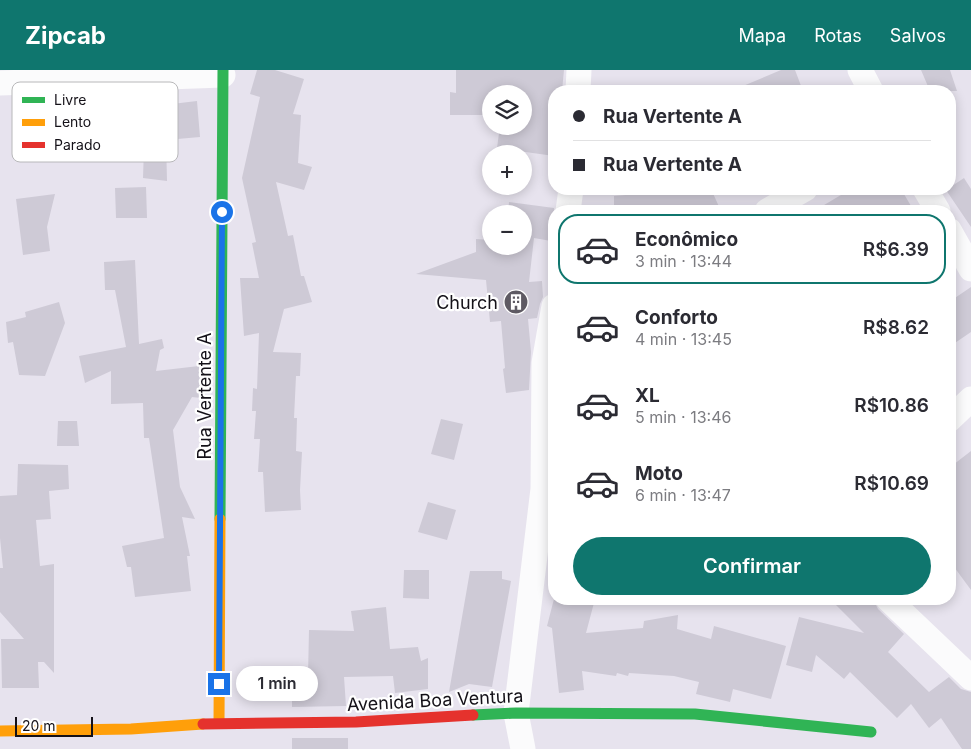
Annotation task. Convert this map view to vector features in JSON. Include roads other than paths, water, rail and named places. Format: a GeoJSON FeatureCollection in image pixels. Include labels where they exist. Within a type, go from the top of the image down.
{"type":"FeatureCollection","features":[{"type":"Feature","properties":{"kind":"street"},"geometry":{"type":"LineString","coordinates":[[578,85],[579,70]]}},
{"type":"Feature","properties":{"kind":"street"},"geometry":{"type":"LineString","coordinates":[[860,70],[868,85]]}},
{"type":"Feature","properties":{"kind":"street"},"geometry":{"type":"LineString","coordinates":[[22,82],[223,73]]}},
{"type":"Feature","properties":{"kind":"street","name":"Rua Vertente A"},"geometry":{"type":"LineString","coordinates":[[219,723],[223,73]]}},
{"type":"Feature","properties":{"kind":"street"},"geometry":{"type":"LineString","coordinates":[[777,205],[795,195]]}},
{"type":"Feature","properties":{"kind":"street"},"geometry":{"type":"LineString","coordinates":[[956,242],[971,269]]}},
{"type":"Feature","properties":{"kind":"street"},"geometry":{"type":"LineString","coordinates":[[523,749],[516,713],[543,489],[544,363],[548,340]]}},
{"type":"Feature","properties":{"kind":"street"},"geometry":{"type":"LineString","coordinates":[[956,413],[971,399]]}},
{"type":"Feature","properties":{"kind":"street"},"geometry":{"type":"LineString","coordinates":[[894,605],[971,678]]}},
{"type":"Feature","properties":{"kind":"street","name":"Avenida Boa Ventura"},"geometry":{"type":"LineString","coordinates":[[11,737],[219,723],[356,722],[516,713],[695,714],[871,732]]}},
{"type":"Feature","properties":{"kind":"place","name":"Church"},"geometry":{"type":"Point","coordinates":[516,302]}}]}
